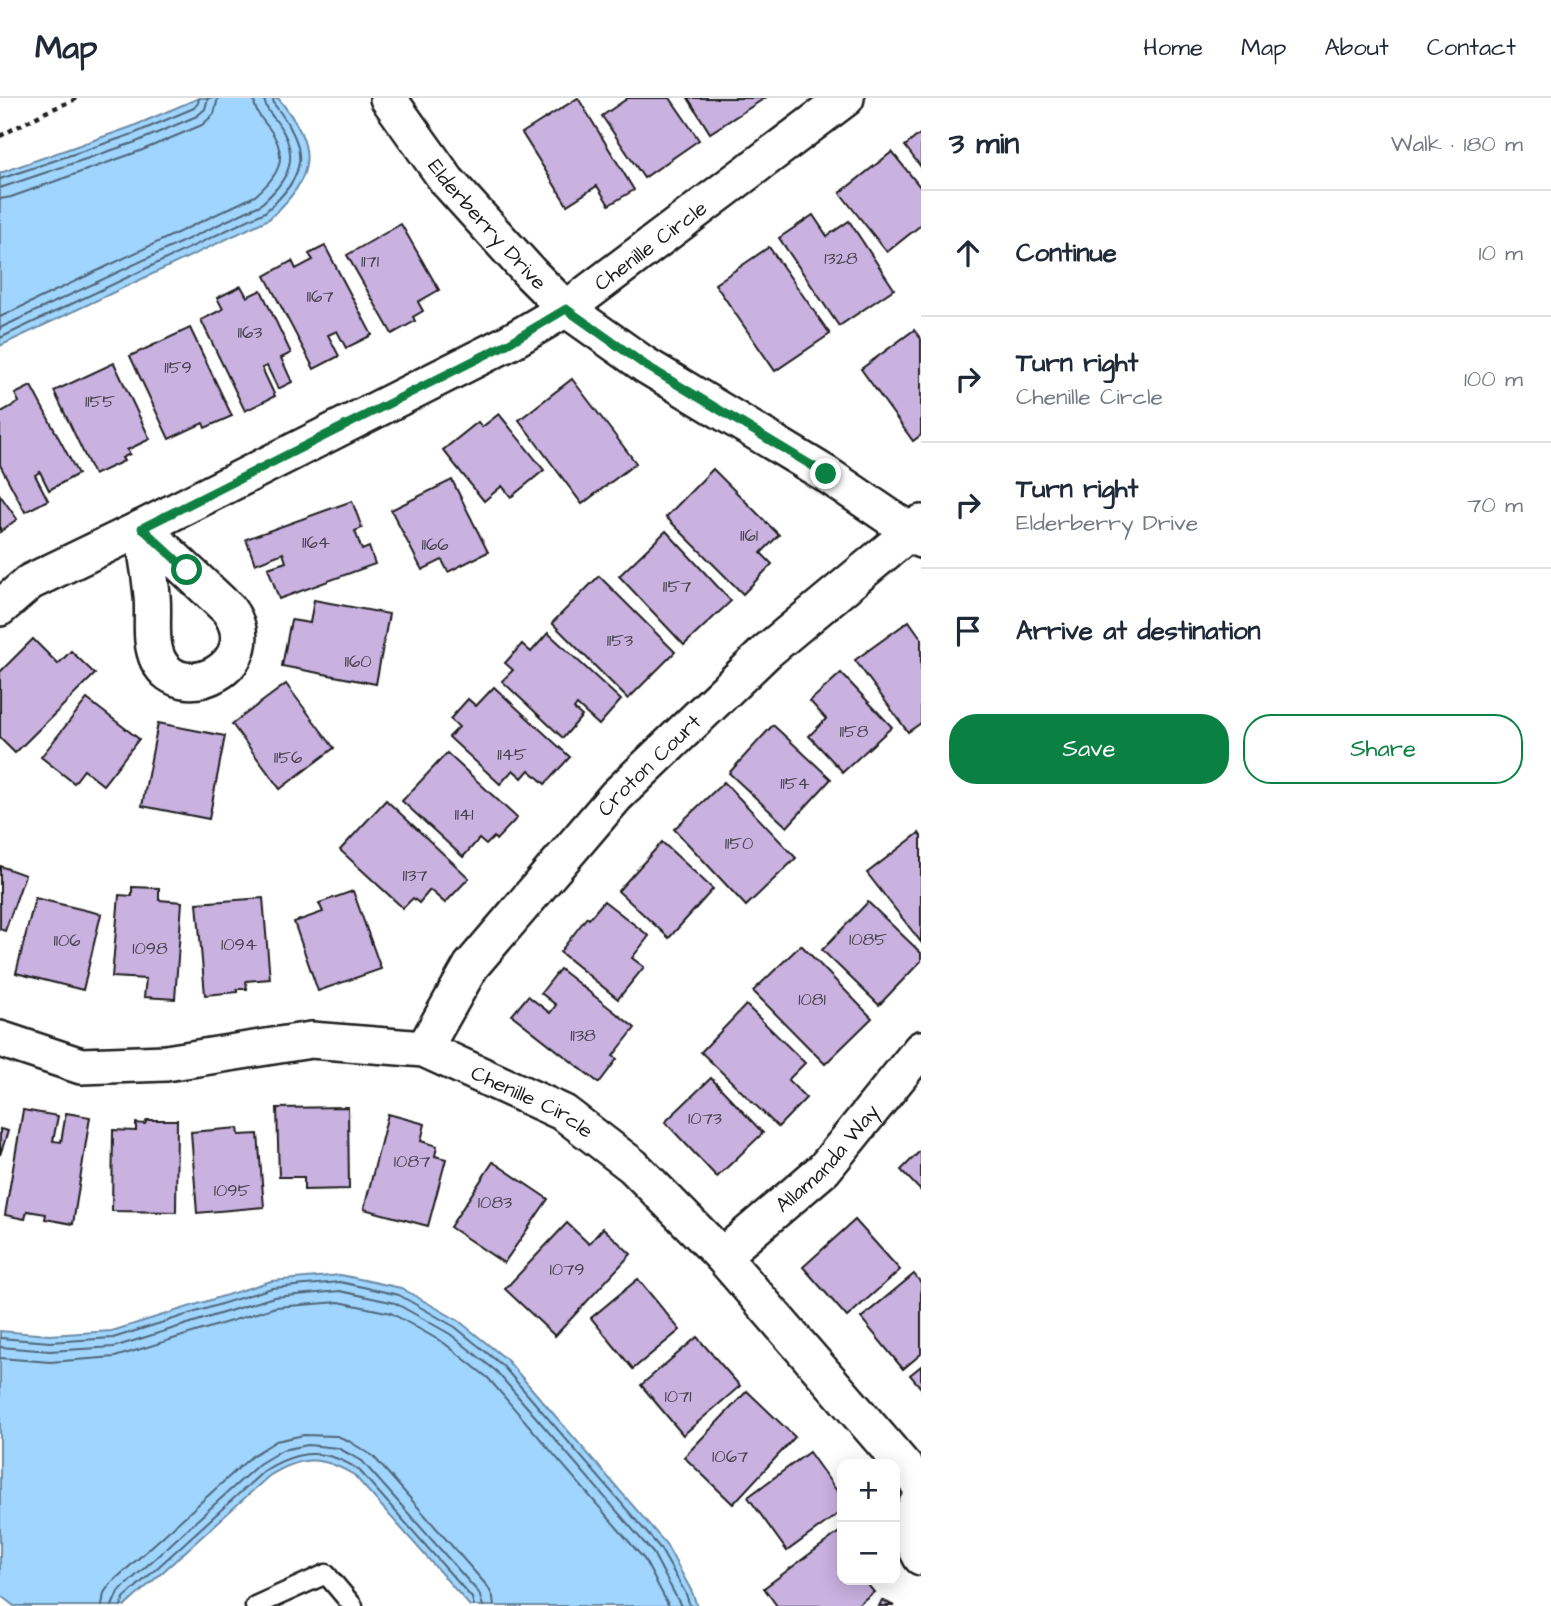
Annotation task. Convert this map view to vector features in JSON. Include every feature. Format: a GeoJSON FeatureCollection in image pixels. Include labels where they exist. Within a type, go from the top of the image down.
{"type":"FeatureCollection","features":[{"type":"Feature","properties":{"kind":"street","name":"Elderberry Drive"},"geometry":{"type":"LineString","coordinates":[[388,98],[447,181],[531,275],[566,309],[645,365],[917,531]]}},
{"type":"Feature","properties":{"kind":"street","name":"Chenille Circle"},"geometry":{"type":"LineString","coordinates":[[0,608],[30,582],[509,343],[566,309],[846,98]]}},
{"type":"Feature","properties":{"kind":"street","name":"Croton Court"},"geometry":{"type":"LineString","coordinates":[[424,1049],[471,965],[616,796],[766,652],[917,531]]}},
{"type":"Feature","properties":{"kind":"street","name":"Chenille Circle"},"geometry":{"type":"LineString","coordinates":[[0,1040],[81,1066],[166,1063],[311,1040],[424,1049],[564,1113],[633,1166],[722,1256],[921,1486]]}},
{"type":"Feature","properties":{"kind":"street","name":"Allamanda Way"},"geometry":{"type":"LineString","coordinates":[[722,1256],[824,1168],[921,1049]]}},
{"type":"Feature","properties":{"kind":"street"},"geometry":{"type":"LineString","coordinates":[[921,1499],[912,1517],[911,1532],[914,1546],[921,1557]]}},
{"type":"Feature","properties":{"kind":"lane"},"geometry":{"type":"LineString","coordinates":[[255,1606],[326,1574],[353,1606]]}},
{"type":"Feature","properties":{"kind":"path"},"geometry":{"type":"LineString","coordinates":[[0,136],[78,98]]}},
{"type":"Feature","properties":{"kind":"water"},"geometry":{"type":"Polygon","coordinates":[[[199,98],[278,98],[300,132],[307,161],[296,189],[285,203],[269,219],[0,346],[0,173],[131,127],[199,98]]]}},
{"type":"Feature","properties":{"kind":"water"},"geometry":{"type":"Polygon","coordinates":[[[341,1275],[401,1288],[459,1321],[506,1359],[666,1544],[697,1606],[470,1606],[354,1475],[331,1464],[311,1460],[280,1469],[269,1476],[125,1606],[14,1606],[0,1595],[0,1331],[50,1335],[112,1331],[271,1281],[341,1275]]]}},
{"type":"Feature","properties":{"kind":"building"},"geometry":{"type":"Polygon","coordinates":[[[578,98],[634,190],[609,205],[597,186],[567,205],[522,133],[578,98]]]}},
{"type":"Feature","properties":{"kind":"building"},"geometry":{"type":"Polygon","coordinates":[[[628,98],[670,98],[699,140],[644,178],[602,116],[628,98]]]}},
{"type":"Feature","properties":{"kind":"building"},"geometry":{"type":"Polygon","coordinates":[[[688,98],[765,98],[710,133],[688,98]]]}},
{"type":"Feature","properties":{"kind":"building"},"geometry":{"type":"Polygon","coordinates":[[[921,133],[921,167],[905,146],[921,133]]]}},
{"type":"Feature","properties":{"kind":"building"},"geometry":{"type":"Polygon","coordinates":[[[892,152],[921,188],[921,225],[887,252],[840,193],[892,152]]]}},
{"type":"Feature","properties":{"kind":"building"},"geometry":{"type":"Polygon","coordinates":[[[813,215],[827,236],[849,221],[894,289],[839,326],[779,238],[813,215]]]}},
{"type":"Feature","properties":{"kind":"building"},"geometry":{"type":"Polygon","coordinates":[[[401,224],[439,290],[418,302],[423,311],[413,317],[415,321],[392,334],[347,255],[401,224]]]}},
{"type":"Feature","properties":{"kind":"building"},"geometry":{"type":"Polygon","coordinates":[[[325,246],[372,335],[346,348],[337,331],[328,335],[339,356],[314,369],[265,276],[292,261],[296,269],[313,260],[309,254],[325,246]]]}},
{"type":"Feature","properties":{"kind":"building"},"geometry":{"type":"Polygon","coordinates":[[[769,247],[830,334],[775,371],[715,284],[769,247]]]}},
{"type":"Feature","properties":{"kind":"building"},"geometry":{"type":"Polygon","coordinates":[[[241,286],[247,297],[261,290],[291,353],[281,358],[292,382],[278,389],[267,366],[262,368],[275,396],[245,411],[201,320],[223,309],[217,298],[241,286]]]}},
{"type":"Feature","properties":{"kind":"building"},"geometry":{"type":"Polygon","coordinates":[[[190,328],[232,416],[205,428],[203,423],[169,439],[130,356],[190,328]]]}},
{"type":"Feature","properties":{"kind":"building"},"geometry":{"type":"Polygon","coordinates":[[[914,330],[921,339],[921,435],[913,441],[861,369],[914,330]]]}},
{"type":"Feature","properties":{"kind":"building"},"geometry":{"type":"Polygon","coordinates":[[[114,363],[150,439],[127,450],[130,454],[122,458],[124,461],[94,475],[54,391],[114,363]]]}},
{"type":"Feature","properties":{"kind":"building"},"geometry":{"type":"Polygon","coordinates":[[[572,379],[636,463],[582,504],[519,420],[572,379]]]}},
{"type":"Feature","properties":{"kind":"building"},"geometry":{"type":"Polygon","coordinates":[[[31,386],[78,474],[49,490],[40,472],[35,475],[48,500],[25,512],[0,465],[0,410],[1,412],[19,402],[15,394],[31,386]]]}},
{"type":"Feature","properties":{"kind":"building"},"geometry":{"type":"Polygon","coordinates":[[[499,414],[544,470],[511,497],[502,486],[484,501],[443,450],[478,422],[482,427],[499,414]]]}},
{"type":"Feature","properties":{"kind":"building"},"geometry":{"type":"Polygon","coordinates":[[[713,469],[779,535],[761,553],[772,564],[743,594],[666,517],[713,469]]]}},
{"type":"Feature","properties":{"kind":"building"},"geometry":{"type":"Polygon","coordinates":[[[452,480],[488,552],[448,572],[442,560],[422,570],[391,510],[452,480]]]}},
{"type":"Feature","properties":{"kind":"building"},"geometry":{"type":"Polygon","coordinates":[[[0,495],[17,519],[0,532],[0,495]]]}},
{"type":"Feature","properties":{"kind":"building"},"geometry":{"type":"Polygon","coordinates":[[[352,501],[362,528],[355,531],[362,550],[369,547],[375,564],[279,599],[268,568],[286,562],[283,553],[255,564],[246,539],[352,501]]]}},
{"type":"Feature","properties":{"kind":"building"},"geometry":{"type":"Polygon","coordinates":[[[666,531],[731,601],[684,645],[619,576],[666,531]]]}},
{"type":"Feature","properties":{"kind":"building"},"geometry":{"type":"Polygon","coordinates":[[[599,576],[675,652],[628,699],[552,623],[599,576]]]}},
{"type":"Feature","properties":{"kind":"building"},"geometry":{"type":"Polygon","coordinates":[[[314,600],[389,614],[376,684],[282,666],[291,620],[310,623],[314,600]]]}},
{"type":"Feature","properties":{"kind":"building"},"geometry":{"type":"Polygon","coordinates":[[[909,621],[921,638],[921,723],[908,732],[855,660],[909,621]]]}},
{"type":"Feature","properties":{"kind":"building"},"geometry":{"type":"Polygon","coordinates":[[[548,633],[621,700],[599,725],[577,705],[574,709],[582,716],[563,738],[502,681],[513,670],[505,663],[522,644],[531,652],[548,633]]]}},
{"type":"Feature","properties":{"kind":"building"},"geometry":{"type":"Polygon","coordinates":[[[33,639],[58,664],[71,651],[95,674],[15,753],[0,738],[0,672],[33,639]]]}},
{"type":"Feature","properties":{"kind":"building"},"geometry":{"type":"Polygon","coordinates":[[[841,673],[892,727],[843,772],[809,736],[826,719],[810,701],[841,673]]]}},
{"type":"Feature","properties":{"kind":"building"},"geometry":{"type":"Polygon","coordinates":[[[286,684],[334,748],[280,789],[232,724],[286,684]]]}},
{"type":"Feature","properties":{"kind":"building"},"geometry":{"type":"Polygon","coordinates":[[[494,687],[570,757],[545,784],[529,770],[522,778],[513,770],[500,784],[449,737],[459,727],[450,719],[468,699],[476,706],[494,687]]]}},
{"type":"Feature","properties":{"kind":"building"},"geometry":{"type":"Polygon","coordinates":[[[87,699],[139,739],[103,785],[84,770],[74,783],[41,757],[87,699]]]}},
{"type":"Feature","properties":{"kind":"building"},"geometry":{"type":"Polygon","coordinates":[[[158,723],[225,736],[209,819],[142,806],[158,723]]]}},
{"type":"Feature","properties":{"kind":"building"},"geometry":{"type":"Polygon","coordinates":[[[773,725],[831,779],[787,827],[729,773],[773,725]]]}},
{"type":"Feature","properties":{"kind":"building"},"geometry":{"type":"Polygon","coordinates":[[[447,753],[517,818],[496,840],[494,837],[486,845],[479,839],[463,857],[402,801],[447,753]]]}},
{"type":"Feature","properties":{"kind":"building"},"geometry":{"type":"Polygon","coordinates":[[[724,782],[796,858],[746,906],[674,829],[724,782]]]}},
{"type":"Feature","properties":{"kind":"building"},"geometry":{"type":"Polygon","coordinates":[[[386,800],[469,878],[445,903],[430,890],[419,903],[413,898],[403,908],[340,850],[386,800]]]}},
{"type":"Feature","properties":{"kind":"building"},"geometry":{"type":"Polygon","coordinates":[[[919,833],[921,836],[921,942],[867,873],[919,833]]]}},
{"type":"Feature","properties":{"kind":"building"},"geometry":{"type":"Polygon","coordinates":[[[662,842],[713,889],[669,938],[618,891],[662,842]]]}},
{"type":"Feature","properties":{"kind":"building"},"geometry":{"type":"Polygon","coordinates":[[[0,866],[25,875],[5,931],[0,929],[0,866]]]}},
{"type":"Feature","properties":{"kind":"building"},"geometry":{"type":"Polygon","coordinates":[[[132,887],[159,888],[159,900],[182,902],[175,999],[144,997],[146,979],[112,977],[119,895],[132,896],[132,887]]]}},
{"type":"Feature","properties":{"kind":"building"},"geometry":{"type":"Polygon","coordinates":[[[353,891],[381,969],[318,991],[294,922],[323,912],[319,903],[353,891]]]}},
{"type":"Feature","properties":{"kind":"building"},"geometry":{"type":"Polygon","coordinates":[[[35,898],[101,914],[83,990],[16,973],[35,898]]]}},
{"type":"Feature","properties":{"kind":"building"},"geometry":{"type":"Polygon","coordinates":[[[263,898],[270,979],[246,981],[247,989],[237,989],[237,992],[205,995],[197,903],[263,898]]]}},
{"type":"Feature","properties":{"kind":"building"},"geometry":{"type":"Polygon","coordinates":[[[604,901],[649,936],[632,958],[644,967],[618,999],[560,952],[587,917],[589,919],[604,901]]]}},
{"type":"Feature","properties":{"kind":"building"},"geometry":{"type":"Polygon","coordinates":[[[868,902],[921,953],[921,961],[879,1005],[822,950],[868,902]]]}},
{"type":"Feature","properties":{"kind":"building"},"geometry":{"type":"Polygon","coordinates":[[[801,945],[872,1018],[825,1064],[753,991],[801,945]]]}},
{"type":"Feature","properties":{"kind":"building"},"geometry":{"type":"Polygon","coordinates":[[[560,969],[635,1028],[613,1056],[617,1059],[599,1083],[512,1015],[528,996],[550,1013],[556,1005],[541,993],[560,969]]]}},
{"type":"Feature","properties":{"kind":"building"},"geometry":{"type":"Polygon","coordinates":[[[746,1005],[805,1063],[788,1080],[806,1098],[778,1127],[701,1052],[746,1005]]]}},
{"type":"Feature","properties":{"kind":"building"},"geometry":{"type":"Polygon","coordinates":[[[711,1078],[763,1133],[717,1177],[665,1122],[711,1078]]]}},
{"type":"Feature","properties":{"kind":"building"},"geometry":{"type":"Polygon","coordinates":[[[348,1107],[349,1189],[304,1190],[304,1177],[279,1177],[277,1108],[348,1107]]]}},
{"type":"Feature","properties":{"kind":"building"},"geometry":{"type":"Polygon","coordinates":[[[23,1110],[58,1116],[53,1141],[61,1142],[66,1113],[90,1117],[73,1224],[45,1219],[46,1214],[27,1211],[25,1219],[5,1215],[23,1110]]]}},
{"type":"Feature","properties":{"kind":"building"},"geometry":{"type":"Polygon","coordinates":[[[388,1114],[425,1124],[421,1141],[437,1146],[435,1156],[446,1159],[428,1226],[364,1209],[388,1114]]]}},
{"type":"Feature","properties":{"kind":"building"},"geometry":{"type":"Polygon","coordinates":[[[147,1120],[177,1120],[176,1212],[112,1211],[113,1130],[136,1131],[136,1123],[145,1124],[147,1120]]]}},
{"type":"Feature","properties":{"kind":"building"},"geometry":{"type":"Polygon","coordinates":[[[238,1128],[239,1135],[258,1134],[264,1207],[197,1213],[191,1132],[238,1128]]]}},
{"type":"Feature","properties":{"kind":"building"},"geometry":{"type":"Polygon","coordinates":[[[0,1129],[8,1131],[0,1155],[0,1129]]]}},
{"type":"Feature","properties":{"kind":"building"},"geometry":{"type":"Polygon","coordinates":[[[921,1150],[921,1191],[901,1170],[921,1150]]]}},
{"type":"Feature","properties":{"kind":"building"},"geometry":{"type":"Polygon","coordinates":[[[493,1162],[548,1199],[504,1263],[450,1227],[493,1162]]]}},
{"type":"Feature","properties":{"kind":"building"},"geometry":{"type":"Polygon","coordinates":[[[855,1220],[900,1270],[847,1317],[803,1267],[855,1220]]]}},
{"type":"Feature","properties":{"kind":"building"},"geometry":{"type":"Polygon","coordinates":[[[567,1223],[589,1244],[603,1228],[631,1254],[555,1336],[505,1289],[567,1223]]]}},
{"type":"Feature","properties":{"kind":"building"},"geometry":{"type":"Polygon","coordinates":[[[914,1274],[921,1283],[921,1354],[903,1369],[861,1318],[914,1274]]]}},
{"type":"Feature","properties":{"kind":"building"},"geometry":{"type":"Polygon","coordinates":[[[638,1279],[680,1330],[633,1369],[591,1318],[638,1279]]]}},
{"type":"Feature","properties":{"kind":"building"},"geometry":{"type":"Polygon","coordinates":[[[697,1337],[740,1386],[683,1435],[641,1385],[697,1337]]]}},
{"type":"Feature","properties":{"kind":"building"},"geometry":{"type":"Polygon","coordinates":[[[921,1366],[921,1388],[910,1375],[921,1366]]]}},
{"type":"Feature","properties":{"kind":"building"},"geometry":{"type":"Polygon","coordinates":[[[747,1391],[795,1437],[733,1504],[684,1457],[747,1391]]]}},
{"type":"Feature","properties":{"kind":"building"},"geometry":{"type":"Polygon","coordinates":[[[809,1452],[837,1491],[837,1515],[787,1551],[748,1497],[809,1452]]]}},
{"type":"Feature","properties":{"kind":"building"},"geometry":{"type":"Polygon","coordinates":[[[837,1534],[837,1585],[868,1585],[874,1592],[856,1606],[777,1606],[764,1588],[837,1534]]]}},
{"type":"Feature","properties":{"kind":"building"},"geometry":{"type":"Polygon","coordinates":[[[882,1600],[894,1606],[879,1606],[882,1600]]]}},
{"type":"Feature","properties":{"kind":"route"},"geometry":{"type":"LineString","coordinates":[[187,570],[142,528],[509,343],[566,309],[645,365],[826,474]]}}]}
